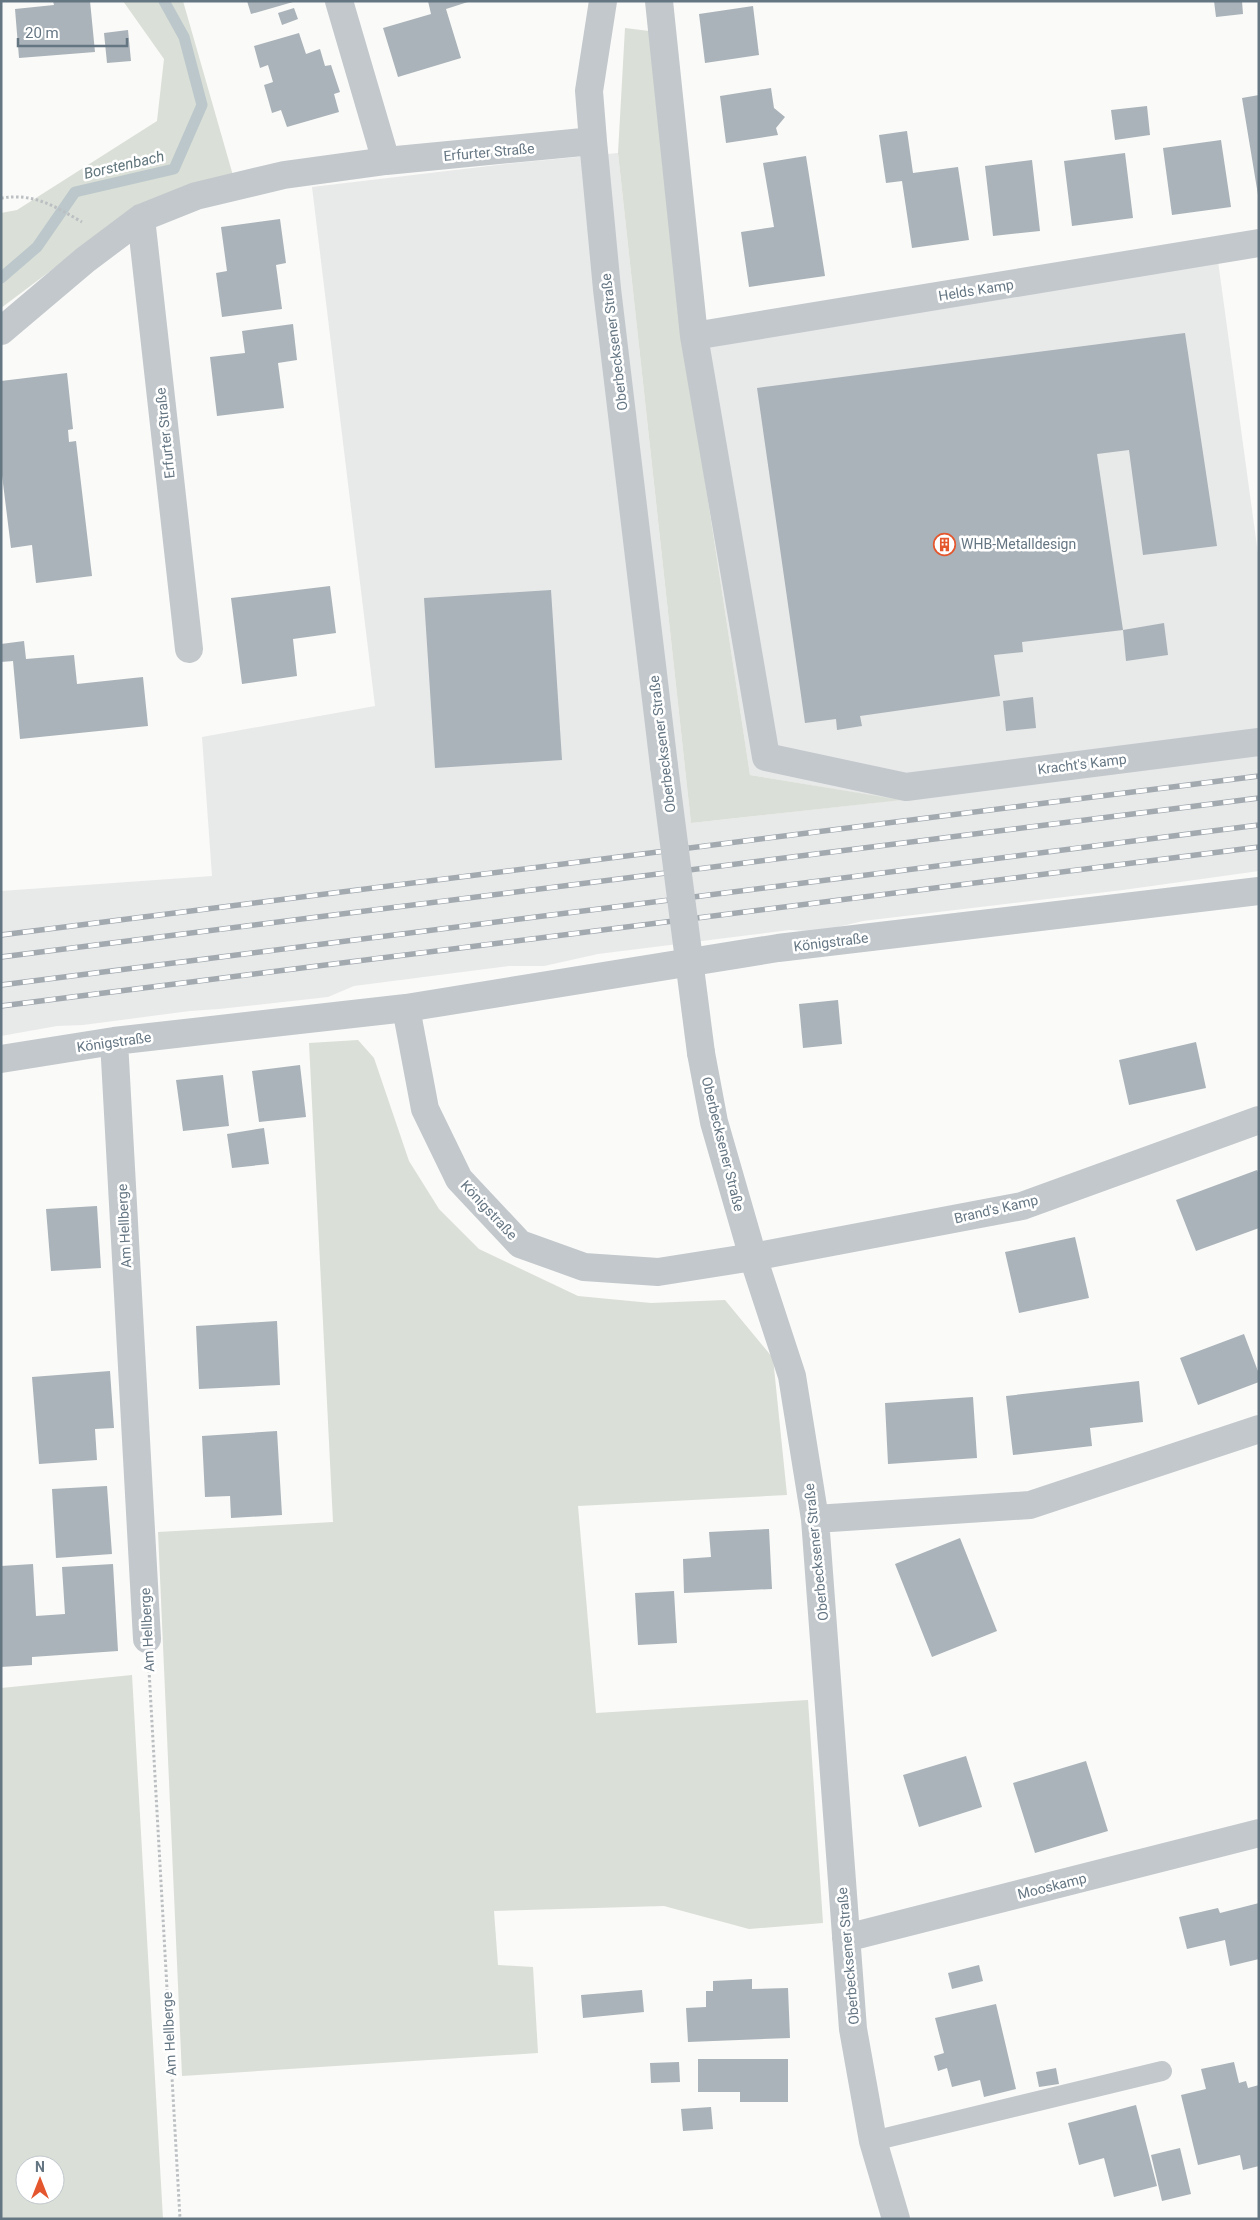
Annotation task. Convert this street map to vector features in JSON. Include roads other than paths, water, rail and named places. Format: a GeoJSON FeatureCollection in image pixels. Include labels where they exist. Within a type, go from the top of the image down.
{"type":"FeatureCollection","features":[{"type":"Feature","properties":{"kind":"street"},"geometry":{"type":"LineString","coordinates":[[339,1],[386,161]]}},
{"type":"Feature","properties":{"kind":"street","name":"Oberbecksener Straße"},"geometry":{"type":"LineString","coordinates":[[603,1],[589,91],[593,141],[607,289],[664,766],[701,1053],[714,1122],[753,1257],[792,1376],[816,1519],[853,2028],[873,2141],[896,2219]]}},
{"type":"Feature","properties":{"kind":"street"},"geometry":{"type":"LineString","coordinates":[[659,1],[694,336]]}},
{"type":"Feature","properties":{"kind":"street","name":"Erfurter Straße"},"geometry":{"type":"LineString","coordinates":[[1,331],[85,260],[141,218],[196,196],[284,175],[386,161],[593,141]]}},
{"type":"Feature","properties":{"kind":"street","name":"Erfurter Straße"},"geometry":{"type":"LineString","coordinates":[[141,218],[189,649]]}},
{"type":"Feature","properties":{"kind":"street","name":"Helds Kamp"},"geometry":{"type":"LineString","coordinates":[[694,336],[1259,243]]}},
{"type":"Feature","properties":{"kind":"street","name":"Kracht's Kamp"},"geometry":{"type":"LineString","coordinates":[[694,336],[766,757],[906,787],[1259,742]]}},
{"type":"Feature","properties":{"kind":"street","name":"Königstraße"},"geometry":{"type":"LineString","coordinates":[[1,1058],[114,1041],[406,1008],[778,948],[1259,891]]}},
{"type":"Feature","properties":{"kind":"street","name":"Königstraße"},"geometry":{"type":"LineString","coordinates":[[406,1008],[425,1108],[442,1144],[459,1179],[520,1244],[584,1267],[658,1272],[753,1257]]}},
{"type":"Feature","properties":{"kind":"street","name":"Am Hellberge"},"geometry":{"type":"LineString","coordinates":[[114,1041],[147,1639]]}},
{"type":"Feature","properties":{"kind":"street","name":"Brand's Kamp"},"geometry":{"type":"LineString","coordinates":[[753,1257],[1022,1206],[1259,1120]]}},
{"type":"Feature","properties":{"kind":"street"},"geometry":{"type":"LineString","coordinates":[[816,1519],[1030,1505],[1259,1429]]}},
{"type":"Feature","properties":{"kind":"street","name":"Mooskamp"},"geometry":{"type":"LineString","coordinates":[[846,1938],[1259,1833]]}},
{"type":"Feature","properties":{"kind":"lane"},"geometry":{"type":"LineString","coordinates":[[873,2141],[1162,2071]]}},
{"type":"Feature","properties":{"kind":"waterway","name":"Borstenbach"},"geometry":{"type":"LineString","coordinates":[[1,278],[37,247],[75,192],[174,169],[202,105],[184,37],[164,1]]}},
{"type":"Feature","properties":{"kind":"railway"},"geometry":{"type":"LineString","coordinates":[[1,935],[1259,776]]}},
{"type":"Feature","properties":{"kind":"railway"},"geometry":{"type":"LineString","coordinates":[[1,957],[1259,798]]}},
{"type":"Feature","properties":{"kind":"railway"},"geometry":{"type":"LineString","coordinates":[[1,985],[1259,825]]}},
{"type":"Feature","properties":{"kind":"railway"},"geometry":{"type":"LineString","coordinates":[[1,1006],[1259,847]]}},
{"type":"Feature","properties":{"kind":"place","name":"WHB-Metalldesign"},"geometry":{"type":"Point","coordinates":[945,544]}}]}
